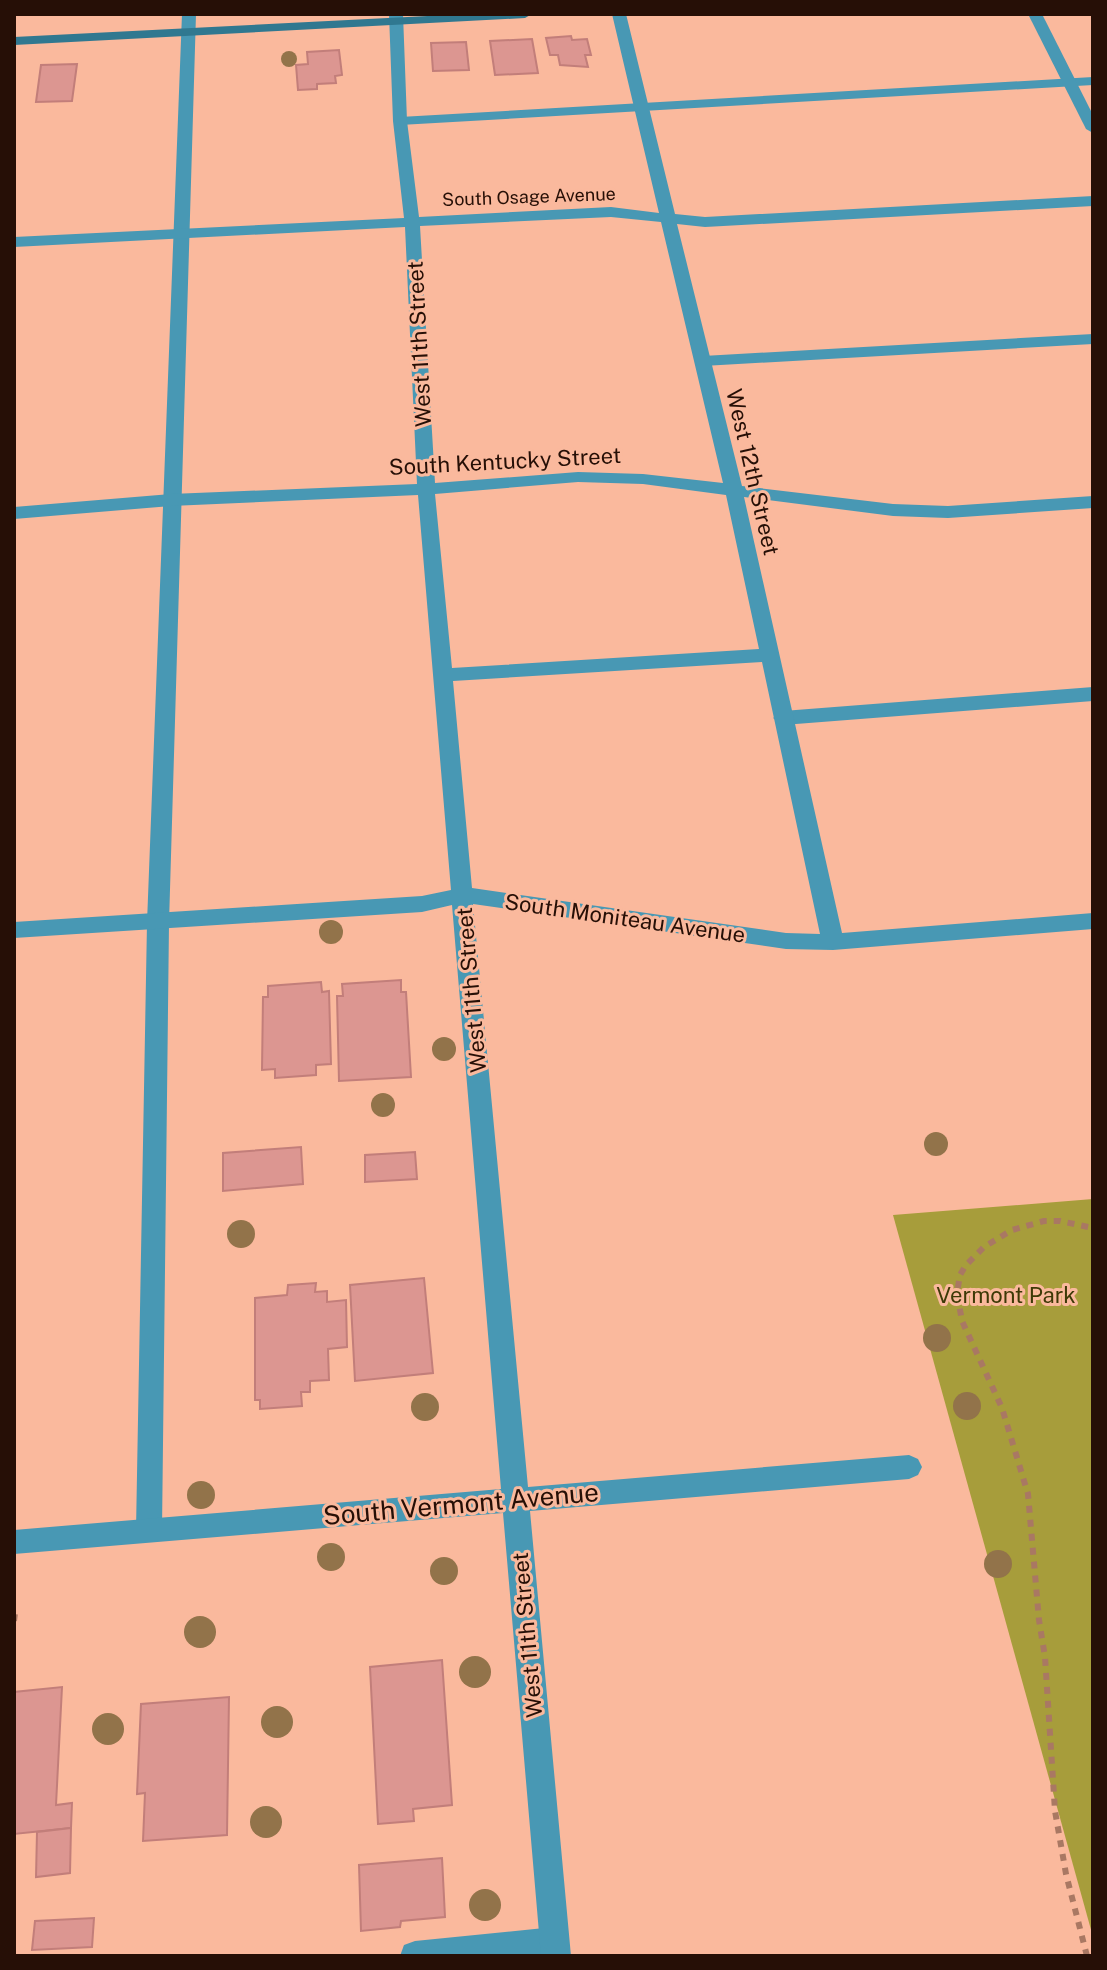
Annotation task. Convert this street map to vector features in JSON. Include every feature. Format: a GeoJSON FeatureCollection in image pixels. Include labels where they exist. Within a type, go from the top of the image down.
{"type":"FeatureCollection","features":[{"type":"Feature","properties":{"kind":"main road"},"geometry":{"type":"LineString","coordinates":[[14,41],[188,23],[525,14]]}},
{"type":"Feature","properties":{"kind":"street","name":"West 12th Street"},"geometry":{"type":"LineString","coordinates":[[619,14],[734,491],[833,942]]}},
{"type":"Feature","properties":{"kind":"street"},"geometry":{"type":"LineString","coordinates":[[1035,14],[1093,129]]}},
{"type":"Feature","properties":{"kind":"street","name":"West 11th Street"},"geometry":{"type":"LineString","coordinates":[[396,19],[400,121],[412,222],[426,489],[445,675],[555,1949]]}},
{"type":"Feature","properties":{"kind":"street"},"geometry":{"type":"LineString","coordinates":[[149,1530],[158,923],[188,23]]}},
{"type":"Feature","properties":{"kind":"street"},"geometry":{"type":"LineString","coordinates":[[400,121],[1093,81]]}},
{"type":"Feature","properties":{"kind":"street","name":"South Osage Avenue"},"geometry":{"type":"LineString","coordinates":[[14,242],[611,212],[705,222],[1093,201]]}},
{"type":"Feature","properties":{"kind":"street"},"geometry":{"type":"LineString","coordinates":[[703,361],[1093,339]]}},
{"type":"Feature","properties":{"kind":"street","name":"South Kentucky Street"},"geometry":{"type":"LineString","coordinates":[[14,513],[171,500],[426,489],[578,477],[643,479],[893,510],[948,512],[1093,502]]}},
{"type":"Feature","properties":{"kind":"street"},"geometry":{"type":"LineString","coordinates":[[445,675],[769,655]]}},
{"type":"Feature","properties":{"kind":"street"},"geometry":{"type":"LineString","coordinates":[[783,718],[1093,694]]}},
{"type":"Feature","properties":{"kind":"street","name":"South Moniteau Avenue"},"geometry":{"type":"LineString","coordinates":[[14,930],[422,904],[463,895],[786,941],[833,942],[1093,921]]}},
{"type":"Feature","properties":{"kind":"street","name":"South Vermont Avenue"},"geometry":{"type":"LineString","coordinates":[[14,1542],[909,1467]]}},
{"type":"Feature","properties":{"kind":"street"},"geometry":{"type":"LineString","coordinates":[[415,1956],[555,1949]]}},
{"type":"Feature","properties":{"kind":"path"},"geometry":{"type":"LineString","coordinates":[[1087,1956],[1053,1792],[1045,1658],[1026,1484],[1009,1424],[992,1381],[966,1334],[957,1293],[959,1275],[968,1264],[992,1238],[1010,1229],[1034,1222],[1079,1223],[1093,1228]]}},
{"type":"Feature","properties":{"kind":"path"},"geometry":{"type":"LineString","coordinates":[[14,1621],[15,1613]]}},
{"type":"Feature","properties":{"kind":"green space","name":"Vermont Park"},"geometry":{"type":"Polygon","coordinates":[[[1093,1199],[1093,1937],[893,1215],[1093,1199]]]}},
{"type":"Feature","properties":{"kind":"building"},"geometry":{"type":"Polygon","coordinates":[[[571,36],[572,40],[587,39],[591,55],[585,55],[588,67],[560,65],[558,55],[550,55],[546,38],[571,36]]]}},
{"type":"Feature","properties":{"kind":"building"},"geometry":{"type":"Polygon","coordinates":[[[532,39],[538,73],[495,75],[490,41],[532,39]]]}},
{"type":"Feature","properties":{"kind":"building"},"geometry":{"type":"Polygon","coordinates":[[[466,42],[469,70],[433,71],[431,43],[466,42]]]}},
{"type":"Feature","properties":{"kind":"building"},"geometry":{"type":"Polygon","coordinates":[[[339,50],[342,75],[335,76],[336,83],[317,84],[317,89],[298,90],[296,65],[308,64],[307,52],[339,50]]]}},
{"type":"Feature","properties":{"kind":"building"},"geometry":{"type":"Polygon","coordinates":[[[77,64],[72,101],[36,102],[41,65],[77,64]]]}},
{"type":"Feature","properties":{"kind":"building"},"geometry":{"type":"Polygon","coordinates":[[[401,980],[401,992],[406,992],[411,1077],[339,1081],[337,996],[343,996],[342,984],[401,980]]]}},
{"type":"Feature","properties":{"kind":"building"},"geometry":{"type":"Polygon","coordinates":[[[321,982],[322,992],[329,991],[331,1064],[316,1065],[316,1075],[275,1078],[275,1069],[262,1070],[263,997],[268,997],[268,986],[321,982]]]}},
{"type":"Feature","properties":{"kind":"building"},"geometry":{"type":"Polygon","coordinates":[[[301,1147],[303,1184],[223,1191],[223,1153],[301,1147]]]}},
{"type":"Feature","properties":{"kind":"building"},"geometry":{"type":"Polygon","coordinates":[[[415,1152],[417,1179],[365,1182],[365,1155],[415,1152]]]}},
{"type":"Feature","properties":{"kind":"building"},"geometry":{"type":"Polygon","coordinates":[[[424,1278],[433,1373],[355,1381],[350,1285],[424,1278]]]}},
{"type":"Feature","properties":{"kind":"building"},"geometry":{"type":"Polygon","coordinates":[[[316,1283],[315,1292],[327,1291],[327,1302],[346,1300],[347,1347],[328,1349],[329,1380],[310,1381],[310,1392],[301,1392],[302,1406],[260,1409],[260,1400],[255,1400],[255,1298],[287,1295],[288,1285],[316,1283]]]}},
{"type":"Feature","properties":{"kind":"building"},"geometry":{"type":"Polygon","coordinates":[[[442,1660],[452,1805],[413,1809],[414,1821],[378,1824],[370,1667],[442,1660]]]}},
{"type":"Feature","properties":{"kind":"building"},"geometry":{"type":"Polygon","coordinates":[[[62,1687],[56,1805],[72,1803],[71,1828],[14,1834],[14,1692],[62,1687]]]}},
{"type":"Feature","properties":{"kind":"building"},"geometry":{"type":"Polygon","coordinates":[[[229,1697],[227,1835],[143,1841],[145,1793],[137,1794],[141,1704],[229,1697]]]}},
{"type":"Feature","properties":{"kind":"building"},"geometry":{"type":"Polygon","coordinates":[[[71,1828],[70,1873],[36,1877],[37,1832],[71,1828]]]}},
{"type":"Feature","properties":{"kind":"building"},"geometry":{"type":"Polygon","coordinates":[[[442,1858],[445,1917],[401,1921],[400,1927],[361,1931],[359,1865],[442,1858]]]}},
{"type":"Feature","properties":{"kind":"building"},"geometry":{"type":"Polygon","coordinates":[[[94,1918],[92,1947],[32,1950],[35,1921],[94,1918]]]}}]}
